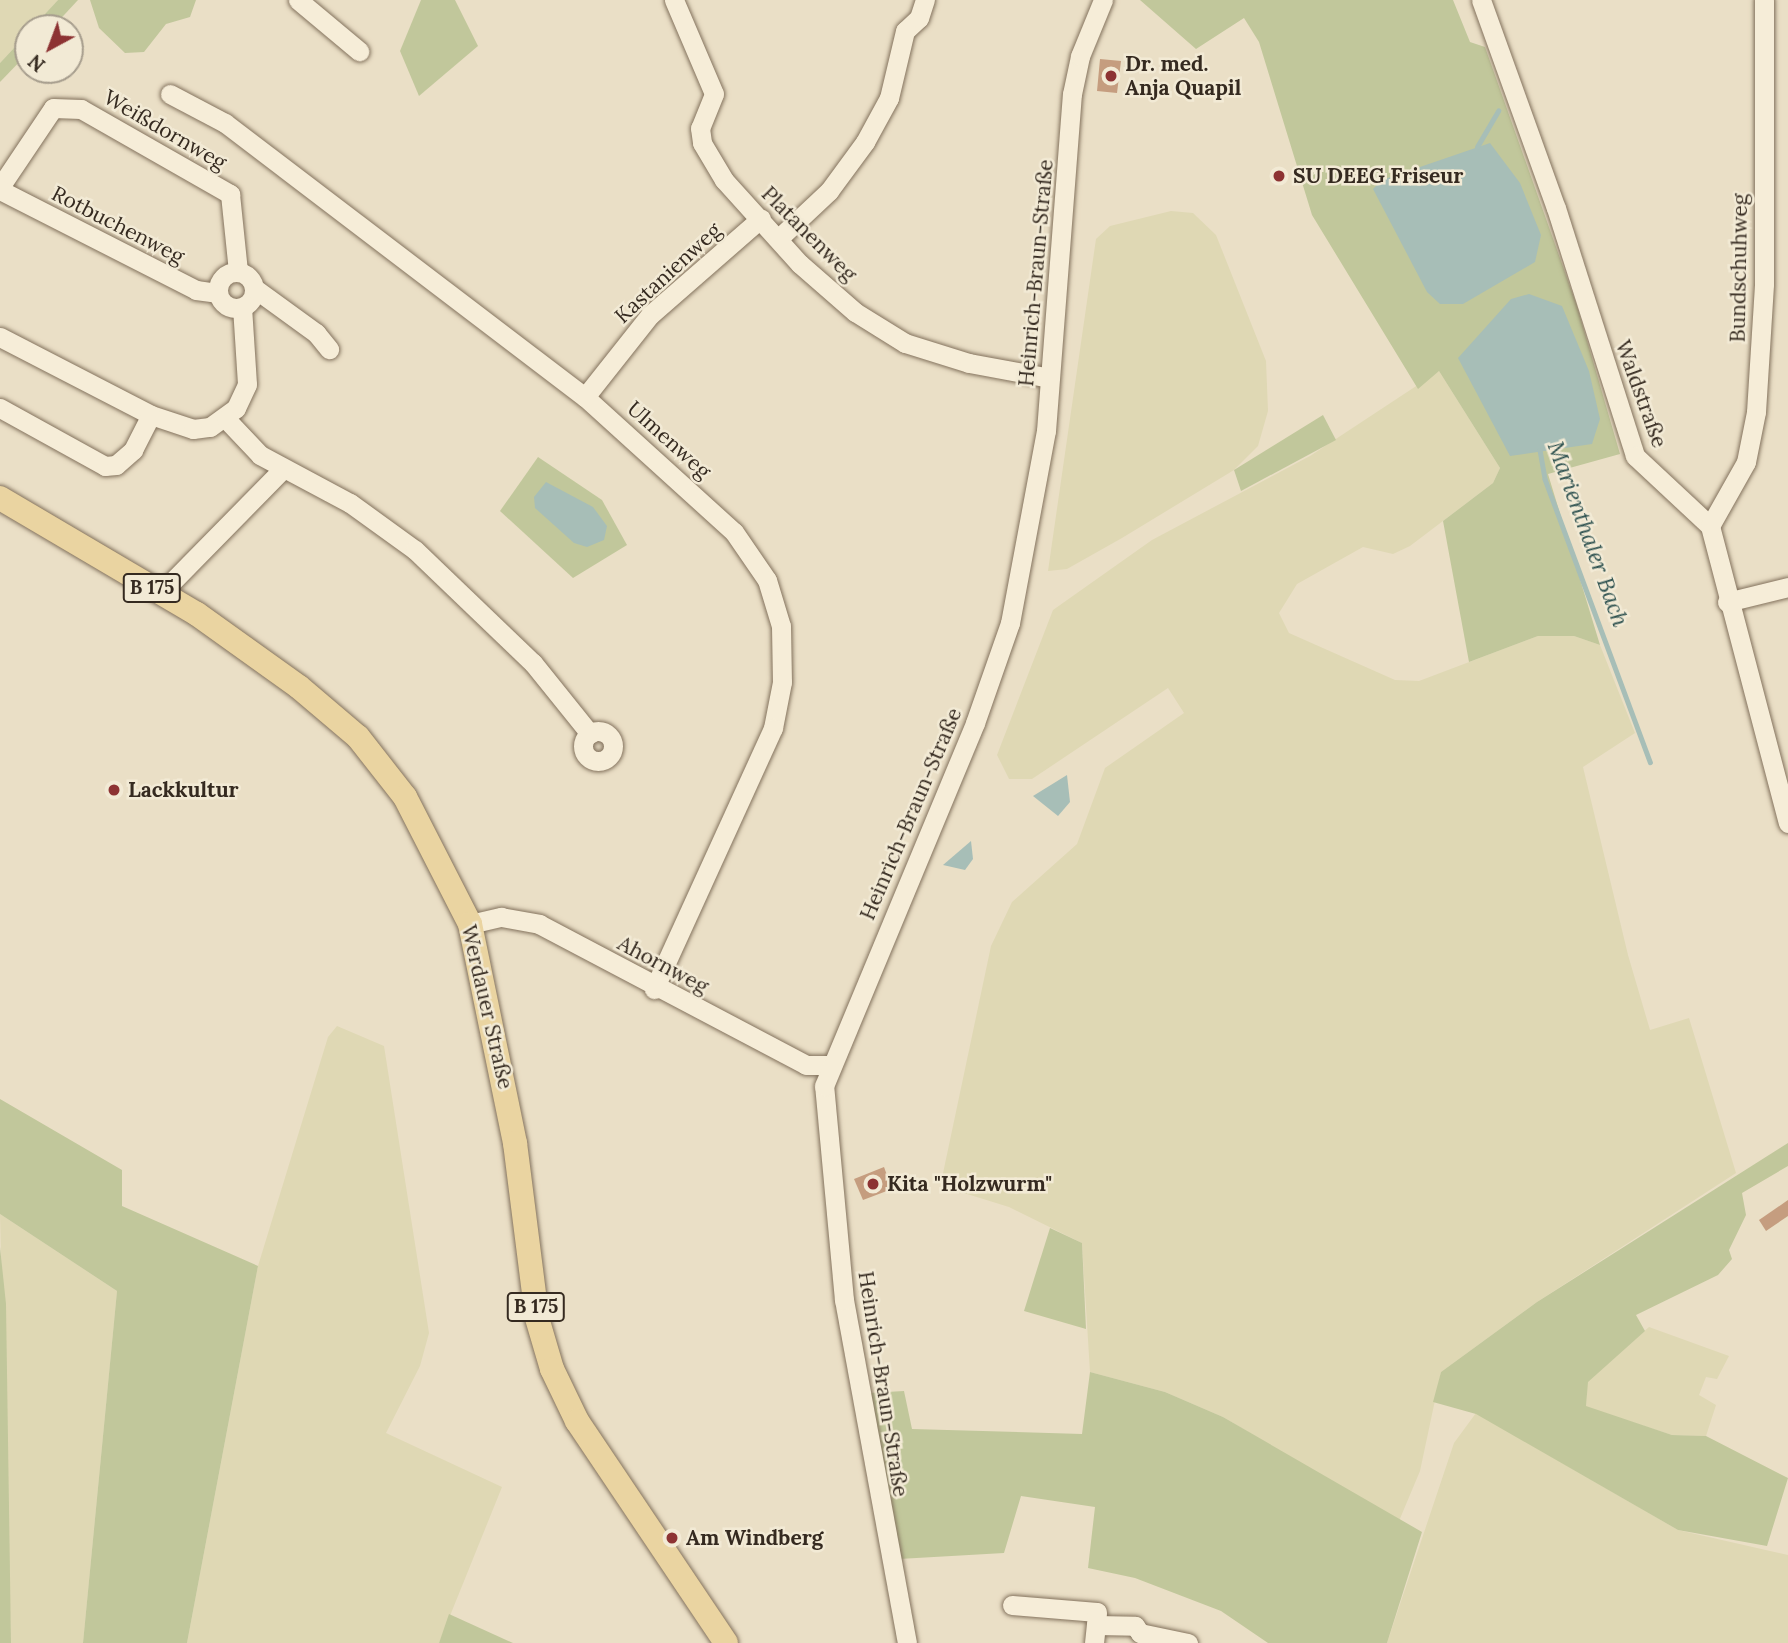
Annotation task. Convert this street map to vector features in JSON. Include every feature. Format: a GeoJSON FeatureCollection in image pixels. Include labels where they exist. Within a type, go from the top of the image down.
{"type":"FeatureCollection","features":[{"type":"Feature","properties":{"kind":"main road","name":"Werdauer Straße"},"geometry":{"type":"LineString","coordinates":[[0,498],[161,593],[299,687],[358,737],[411,807],[470,924],[515,1143],[537,1318],[552,1369],[577,1421],[726,1643]]}},
{"type":"Feature","properties":{"kind":"street"},"geometry":{"type":"LineString","coordinates":[[298,0],[359,51]]}},
{"type":"Feature","properties":{"kind":"street","name":"Platanenweg"},"geometry":{"type":"LineString","coordinates":[[674,0],[714,94],[700,128],[702,143],[724,180],[779,238],[855,312],[905,343],[968,363],[1050,378]]}},
{"type":"Feature","properties":{"kind":"street"},"geometry":{"type":"LineString","coordinates":[[779,238],[829,191],[865,142],[889,98],[905,30],[919,18],[925,0]]}},
{"type":"Feature","properties":{"kind":"street","name":"Heinrich-Braun-Straße"},"geometry":{"type":"LineString","coordinates":[[907,1643],[844,1300],[824,1099],[831,1065],[975,723],[1010,622],[1046,431],[1072,94],[1080,56],[1103,0]]}},
{"type":"Feature","properties":{"kind":"street","name":"Waldstraße"},"geometry":{"type":"LineString","coordinates":[[1481,0],[1556,208],[1634,456],[1710,526]]}},
{"type":"Feature","properties":{"kind":"street","name":"Bundschuhweg"},"geometry":{"type":"LineString","coordinates":[[1710,526],[1746,462],[1756,412],[1764,284],[1764,0]]}},
{"type":"Feature","properties":{"kind":"street","name":"Ulmenweg"},"geometry":{"type":"LineString","coordinates":[[170,94],[225,123],[586,397],[734,532],[767,580],[781,626],[782,682],[773,728],[654,989]]}},
{"type":"Feature","properties":{"kind":"street","name":"Weißdornweg"},"geometry":{"type":"LineString","coordinates":[[0,188],[53,107],[82,109],[230,194],[238,271]]}},
{"type":"Feature","properties":{"kind":"street","name":"Rotbuchenweg"},"geometry":{"type":"LineString","coordinates":[[0,188],[195,290],[217,293]]}},
{"type":"Feature","properties":{"kind":"street","name":"Kastanienweg"},"geometry":{"type":"LineString","coordinates":[[586,397],[650,315],[761,218]]}},
{"type":"Feature","properties":{"kind":"street"},"geometry":{"type":"LineString","coordinates":[[242,307],[226,306],[217,293],[220,282],[238,271],[254,288],[316,332],[328,348]]}},
{"type":"Feature","properties":{"kind":"street"},"geometry":{"type":"LineString","coordinates":[[0,337],[151,415],[193,429],[226,419],[247,384],[242,307],[254,288]]}},
{"type":"Feature","properties":{"kind":"street"},"geometry":{"type":"LineString","coordinates":[[0,408],[105,466],[116,465],[132,450],[151,415]]}},
{"type":"Feature","properties":{"kind":"street"},"geometry":{"type":"LineString","coordinates":[[226,419],[245,444],[350,503],[424,558],[533,663],[590,734]]}},
{"type":"Feature","properties":{"kind":"street"},"geometry":{"type":"LineString","coordinates":[[161,593],[284,468]]}},
{"type":"Feature","properties":{"kind":"street"},"geometry":{"type":"LineString","coordinates":[[1710,526],[1727,602],[1779,761],[1788,823]]}},
{"type":"Feature","properties":{"kind":"street"},"geometry":{"type":"LineString","coordinates":[[1727,602],[1788,587]]}},
{"type":"Feature","properties":{"kind":"street","name":"Ahornweg"},"geometry":{"type":"LineString","coordinates":[[470,924],[501,917],[539,924],[654,989],[806,1065],[831,1065]]}},
{"type":"Feature","properties":{"kind":"street"},"geometry":{"type":"LineString","coordinates":[[1012,1605],[1097,1612],[1095,1634],[1135,1626],[1140,1633],[1188,1643]]}},
{"type":"Feature","properties":{"kind":"shaded area"},"geometry":{"type":"Polygon","coordinates":[[[0,0],[58,0],[45,14],[14,14],[14,48],[0,63],[0,0]]]}},
{"type":"Feature","properties":{"kind":"shaded area"},"geometry":{"type":"Polygon","coordinates":[[[1171,211],[1193,213],[1216,235],[1266,361],[1268,411],[1258,446],[1234,470],[1122,538],[1067,569],[1048,571],[1096,239],[1110,226],[1171,211]]]}},
{"type":"Feature","properties":{"kind":"shaded area"},"geometry":{"type":"Polygon","coordinates":[[[1439,371],[1500,468],[1493,483],[1410,546],[1393,554],[1363,547],[1297,584],[1279,613],[1289,633],[1395,680],[1419,681],[1538,636],[1574,636],[1600,645],[1635,733],[1583,767],[1628,955],[1650,1030],[1689,1018],[1736,1173],[1537,1302],[1441,1372],[1420,1471],[1399,1521],[1223,1417],[1165,1392],[1090,1372],[1082,1243],[1009,1207],[951,1189],[942,1178],[991,946],[1012,902],[1077,844],[1105,768],[1184,713],[1168,688],[1032,779],[1009,779],[997,755],[1053,610],[1152,540],[1310,456],[1439,371]]]}},
{"type":"Feature","properties":{"kind":"shaded area"},"geometry":{"type":"Polygon","coordinates":[[[337,1026],[384,1046],[429,1333],[420,1366],[386,1433],[502,1487],[439,1643],[187,1643],[258,1266],[328,1037],[337,1026]]]}},
{"type":"Feature","properties":{"kind":"shaded area"},"geometry":{"type":"Polygon","coordinates":[[[0,1214],[117,1291],[83,1643],[11,1643],[0,1214]]]}},
{"type":"Feature","properties":{"kind":"shaded area"},"geometry":{"type":"Polygon","coordinates":[[[1649,1327],[1729,1356],[1717,1379],[1706,1377],[1699,1395],[1716,1405],[1706,1436],[1672,1435],[1586,1407],[1587,1382],[1649,1327]]]}},
{"type":"Feature","properties":{"kind":"shaded area"},"geometry":{"type":"Polygon","coordinates":[[[1476,1413],[1678,1530],[1788,1555],[1788,1643],[1387,1643],[1454,1443],[1476,1413]]]}},
{"type":"Feature","properties":{"kind":"green space"},"geometry":{"type":"Polygon","coordinates":[[[58,0],[78,0],[65,14],[45,14],[58,0]]]}},
{"type":"Feature","properties":{"kind":"green space"},"geometry":{"type":"Polygon","coordinates":[[[90,0],[196,0],[190,17],[166,24],[144,52],[125,53],[99,28],[90,0]]]}},
{"type":"Feature","properties":{"kind":"green space"},"geometry":{"type":"Polygon","coordinates":[[[421,0],[455,0],[478,46],[419,96],[400,51],[421,0]]]}},
{"type":"Feature","properties":{"kind":"green space"},"geometry":{"type":"Polygon","coordinates":[[[1140,0],[1453,0],[1470,42],[1485,47],[1577,306],[1620,454],[1548,474],[1600,645],[1574,636],[1538,636],[1469,662],[1443,521],[1493,483],[1500,468],[1439,371],[1418,389],[1312,215],[1259,42],[1244,18],[1196,49],[1140,0]]]}},
{"type":"Feature","properties":{"kind":"green space"},"geometry":{"type":"Polygon","coordinates":[[[14,48],[14,68],[0,82],[0,63],[14,48]]]}},
{"type":"Feature","properties":{"kind":"green space"},"geometry":{"type":"Polygon","coordinates":[[[1323,415],[1336,440],[1241,491],[1234,470],[1323,415]]]}},
{"type":"Feature","properties":{"kind":"green space"},"geometry":{"type":"Polygon","coordinates":[[[538,457],[602,500],[627,545],[573,578],[500,511],[538,457]]]}},
{"type":"Feature","properties":{"kind":"green space"},"geometry":{"type":"Polygon","coordinates":[[[0,1099],[122,1170],[122,1206],[258,1266],[187,1643],[83,1643],[117,1291],[0,1214],[0,1099]]]}},
{"type":"Feature","properties":{"kind":"green space"},"geometry":{"type":"Polygon","coordinates":[[[1788,1143],[1788,1166],[1742,1193],[1746,1215],[1729,1250],[1732,1259],[1718,1275],[1636,1315],[1645,1331],[1588,1382],[1586,1406],[1672,1435],[1706,1436],[1788,1478],[1767,1546],[1678,1530],[1476,1414],[1433,1402],[1441,1372],[1537,1302],[1788,1143]]]}},
{"type":"Feature","properties":{"kind":"green space"},"geometry":{"type":"Polygon","coordinates":[[[1050,1228],[1082,1243],[1086,1329],[1024,1311],[1050,1228]]]}},
{"type":"Feature","properties":{"kind":"green space"},"geometry":{"type":"Polygon","coordinates":[[[0,1247],[6,1304],[11,1643],[0,1643],[0,1247]]]}},
{"type":"Feature","properties":{"kind":"green space"},"geometry":{"type":"Polygon","coordinates":[[[1090,1372],[1165,1392],[1223,1417],[1422,1532],[1387,1643],[1268,1643],[1221,1611],[1135,1578],[1088,1568],[1095,1507],[1021,1496],[1004,1553],[899,1559],[869,1393],[904,1391],[912,1429],[1082,1434],[1090,1372]]]}},
{"type":"Feature","properties":{"kind":"green space"},"geometry":{"type":"Polygon","coordinates":[[[449,1614],[513,1643],[439,1643],[449,1614]]]}},
{"type":"Feature","properties":{"kind":"water"},"geometry":{"type":"Polygon","coordinates":[[[1490,143],[1520,183],[1541,235],[1535,262],[1463,304],[1440,304],[1427,292],[1373,189],[1382,180],[1490,143]]]}},
{"type":"Feature","properties":{"kind":"water"},"geometry":{"type":"Polygon","coordinates":[[[1529,294],[1562,306],[1589,371],[1600,419],[1592,444],[1510,456],[1458,358],[1511,299],[1529,294]]]}},
{"type":"Feature","properties":{"kind":"water"},"geometry":{"type":"Polygon","coordinates":[[[546,482],[593,507],[607,526],[604,540],[587,547],[574,543],[535,508],[534,497],[546,482]]]}},
{"type":"Feature","properties":{"kind":"water"},"geometry":{"type":"Polygon","coordinates":[[[1067,775],[1070,802],[1058,816],[1033,796],[1067,775]]]}},
{"type":"Feature","properties":{"kind":"water"},"geometry":{"type":"Polygon","coordinates":[[[971,841],[973,859],[965,870],[943,865],[971,841]]]}},
{"type":"Feature","properties":{"kind":"building","name":"Dr. med. Anja Quapil"},"geometry":{"type":"Polygon","coordinates":[[[1100,59],[1121,61],[1117,93],[1097,91],[1100,59]]]}},
{"type":"Feature","properties":{"kind":"building","name":"Kita \"Holzwurm\""},"geometry":{"type":"Polygon","coordinates":[[[884,1167],[892,1189],[863,1200],[854,1179],[884,1167]]]}},
{"type":"Feature","properties":{"kind":"building"},"geometry":{"type":"Polygon","coordinates":[[[1788,1200],[1788,1216],[1766,1231],[1759,1220],[1788,1200]]]}},
{"type":"Feature","properties":{"kind":"waterway","name":"Marienthaler Bach"},"geometry":{"type":"LineString","coordinates":[[1477,147],[1498,111]]}},
{"type":"Feature","properties":{"kind":"waterway","name":"Marienthaler Bach"},"geometry":{"type":"LineString","coordinates":[[1540,450],[1545,479],[1650,762]]}},
{"type":"Feature","properties":{"kind":"place","name":"Dr. med. Anja Quapil"},"geometry":{"type":"Point","coordinates":[1111,76]}},
{"type":"Feature","properties":{"kind":"place","name":"SU DEEG Friseur"},"geometry":{"type":"Point","coordinates":[1279,176]}},
{"type":"Feature","properties":{"kind":"place","name":"Lackkultur"},"geometry":{"type":"Point","coordinates":[114,790]}},
{"type":"Feature","properties":{"kind":"place","name":"Kita \"Holzwurm\""},"geometry":{"type":"Point","coordinates":[873,1184]}},
{"type":"Feature","properties":{"kind":"place","name":"Am Windberg"},"geometry":{"type":"Point","coordinates":[672,1538]}}]}
